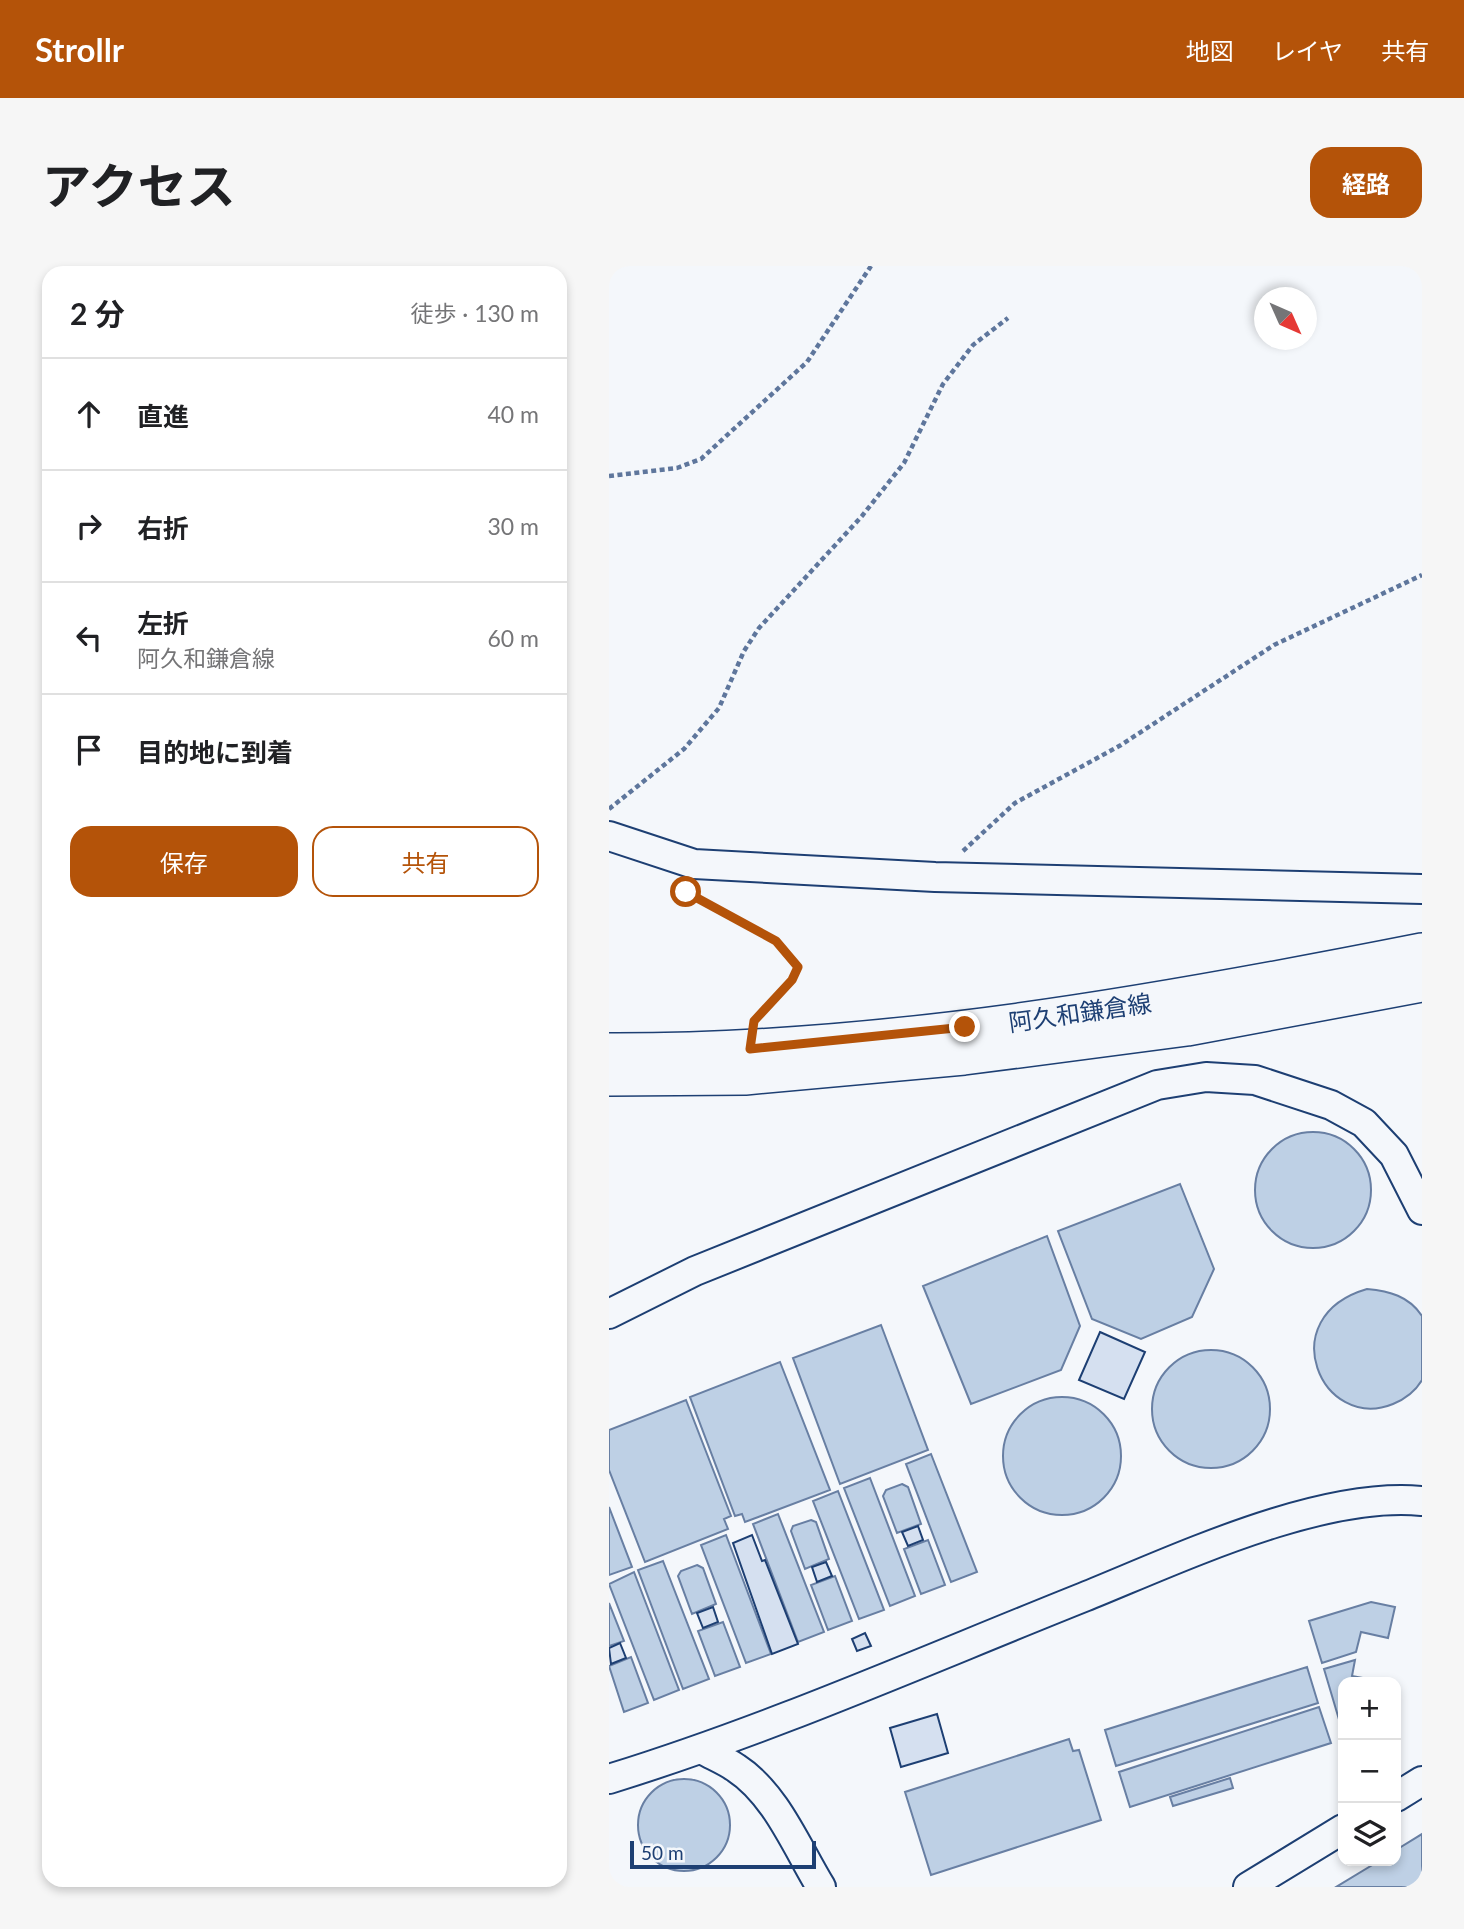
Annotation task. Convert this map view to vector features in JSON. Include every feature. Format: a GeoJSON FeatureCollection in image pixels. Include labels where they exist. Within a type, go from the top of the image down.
{"type":"FeatureCollection","features":[{"type":"Feature","properties":{"kind":"main road","name":"阿久和鎌倉線"},"geometry":{"type":"LineString","coordinates":[[609,1051],[750,1049],[965,1027],[1181,998],[1422,951]]}},
{"type":"Feature","properties":{"kind":"main road","name":"阿久和鎌倉線"},"geometry":{"type":"LineString","coordinates":[[609,1078],[745,1077],[964,1057],[1187,1028],[1422,984]]}},
{"type":"Feature","properties":{"kind":"street"},"geometry":{"type":"LineString","coordinates":[[609,836],[694,864],[935,877],[1422,889]]}},
{"type":"Feature","properties":{"kind":"street"},"geometry":{"type":"LineString","coordinates":[[609,1314],[695,1271],[1144,1090],[1206,1077],[1255,1080],[1331,1105],[1364,1123],[1394,1155],[1422,1210]]}},
{"type":"Feature","properties":{"kind":"street"},"geometry":{"type":"LineString","coordinates":[[609,1779],[703,1750],[1168,1563],[1272,1525],[1320,1509],[1374,1502],[1422,1501]]}},
{"type":"Feature","properties":{"kind":"street"},"geometry":{"type":"LineString","coordinates":[[703,1750],[738,1769],[756,1785],[772,1805],[821,1887]]}},
{"type":"Feature","properties":{"kind":"street"},"geometry":{"type":"LineString","coordinates":[[1401,1794],[1422,1781]]}},
{"type":"Feature","properties":{"kind":"street"},"geometry":{"type":"LineString","coordinates":[[1248,1887],[1338,1832]]}},
{"type":"Feature","properties":{"kind":"path"},"geometry":{"type":"LineString","coordinates":[[609,476],[677,468],[701,459],[807,362],[871,266]]}},
{"type":"Feature","properties":{"kind":"path"},"geometry":{"type":"LineString","coordinates":[[609,809],[684,749],[719,708],[744,651],[758,628],[862,516],[905,463],[943,384],[972,345],[1007,318]]}},
{"type":"Feature","properties":{"kind":"path"},"geometry":{"type":"LineString","coordinates":[[935,877],[1015,803],[1121,745],[1274,645],[1422,575]]}},
{"type":"Feature","properties":{"kind":"path"},"geometry":{"type":"LineString","coordinates":[[653,851],[661,871],[686,892],[776,941],[798,967],[792,980],[754,1021],[750,1049]]}},
{"type":"Feature","properties":{"kind":"water"},"geometry":{"type":"Polygon","coordinates":[[[1313,1132],[1335,1136],[1354,1149],[1367,1168],[1371,1190],[1367,1212],[1354,1231],[1335,1244],[1313,1248],[1291,1244],[1272,1231],[1259,1212],[1255,1190],[1259,1168],[1272,1149],[1291,1136],[1313,1132]]]}},
{"type":"Feature","properties":{"kind":"water"},"geometry":{"type":"Polygon","coordinates":[[[1180,1184],[1214,1269],[1192,1317],[1141,1339],[1092,1319],[1058,1231],[1180,1184]]]}},
{"type":"Feature","properties":{"kind":"water"},"geometry":{"type":"Polygon","coordinates":[[[1047,1236],[1080,1326],[1061,1370],[971,1404],[923,1286],[1047,1236]]]}},
{"type":"Feature","properties":{"kind":"water"},"geometry":{"type":"Polygon","coordinates":[[[1367,1289],[1383,1291],[1405,1299],[1422,1316],[1422,1380],[1413,1392],[1402,1400],[1368,1409],[1345,1402],[1328,1388],[1317,1368],[1314,1345],[1321,1323],[1338,1303],[1367,1289]]]}},
{"type":"Feature","properties":{"kind":"water"},"geometry":{"type":"Polygon","coordinates":[[[881,1325],[928,1450],[840,1484],[793,1358],[881,1325]]]}},
{"type":"Feature","properties":{"kind":"water"},"geometry":{"type":"Polygon","coordinates":[[[1211,1350],[1234,1354],[1253,1367],[1266,1386],[1270,1409],[1266,1432],[1253,1451],[1234,1464],[1211,1468],[1188,1464],[1169,1451],[1156,1432],[1152,1409],[1156,1386],[1169,1367],[1188,1354],[1211,1350]]]}},
{"type":"Feature","properties":{"kind":"water"},"geometry":{"type":"Polygon","coordinates":[[[780,1362],[830,1490],[745,1522],[742,1514],[735,1516],[690,1397],[780,1362]]]}},
{"type":"Feature","properties":{"kind":"water"},"geometry":{"type":"Polygon","coordinates":[[[1062,1397],[1085,1402],[1104,1414],[1116,1433],[1121,1456],[1116,1479],[1104,1498],[1085,1510],[1062,1515],[1039,1510],[1020,1498],[1008,1479],[1003,1456],[1008,1433],[1020,1414],[1039,1402],[1062,1397]]]}},
{"type":"Feature","properties":{"kind":"water"},"geometry":{"type":"Polygon","coordinates":[[[686,1400],[731,1516],[724,1519],[728,1529],[645,1562],[609,1470],[609,1430],[686,1400]]]}},
{"type":"Feature","properties":{"kind":"water"},"geometry":{"type":"Polygon","coordinates":[[[931,1454],[977,1572],[951,1582],[906,1464],[931,1454]]]}},
{"type":"Feature","properties":{"kind":"water"},"geometry":{"type":"Polygon","coordinates":[[[870,1478],[915,1596],[890,1606],[844,1488],[870,1478]]]}},
{"type":"Feature","properties":{"kind":"water"},"geometry":{"type":"Polygon","coordinates":[[[902,1484],[908,1487],[921,1524],[897,1533],[883,1496],[886,1490],[902,1484]]]}},
{"type":"Feature","properties":{"kind":"water"},"geometry":{"type":"Polygon","coordinates":[[[838,1491],[884,1610],[859,1619],[813,1501],[838,1491]]]}},
{"type":"Feature","properties":{"kind":"water"},"geometry":{"type":"Polygon","coordinates":[[[609,1507],[632,1567],[609,1575],[609,1507]]]}},
{"type":"Feature","properties":{"kind":"water"},"geometry":{"type":"Polygon","coordinates":[[[778,1514],[824,1632],[798,1642],[753,1524],[778,1514]]]}},
{"type":"Feature","properties":{"kind":"water"},"geometry":{"type":"Polygon","coordinates":[[[811,1520],[816,1522],[829,1559],[805,1569],[791,1531],[793,1526],[811,1520]]]}},
{"type":"Feature","properties":{"kind":"water"},"geometry":{"type":"Polygon","coordinates":[[[726,1535],[771,1654],[746,1663],[701,1545],[726,1535]]]}},
{"type":"Feature","properties":{"kind":"water"},"geometry":{"type":"Polygon","coordinates":[[[928,1540],[945,1585],[921,1594],[904,1549],[928,1540]]]}},
{"type":"Feature","properties":{"kind":"water"},"geometry":{"type":"Polygon","coordinates":[[[663,1561],[709,1679],[683,1689],[638,1570],[663,1561]]]}},
{"type":"Feature","properties":{"kind":"water"},"geometry":{"type":"Polygon","coordinates":[[[697,1565],[703,1568],[716,1604],[692,1614],[678,1576],[681,1571],[697,1565]]]}},
{"type":"Feature","properties":{"kind":"water"},"geometry":{"type":"Polygon","coordinates":[[[634,1572],[679,1690],[654,1700],[609,1584],[634,1572]]]}},
{"type":"Feature","properties":{"kind":"water"},"geometry":{"type":"Polygon","coordinates":[[[835,1576],[852,1621],[828,1630],[811,1585],[835,1576]]]}},
{"type":"Feature","properties":{"kind":"water"},"geometry":{"type":"Polygon","coordinates":[[[1371,1602],[1395,1607],[1388,1638],[1361,1632],[1356,1652],[1322,1663],[1309,1621],[1371,1602]]]}},
{"type":"Feature","properties":{"kind":"water"},"geometry":{"type":"Polygon","coordinates":[[[609,1603],[624,1641],[609,1646],[609,1603]]]}},
{"type":"Feature","properties":{"kind":"water"},"geometry":{"type":"Polygon","coordinates":[[[723,1622],[740,1667],[715,1676],[698,1631],[723,1622]]]}},
{"type":"Feature","properties":{"kind":"water"},"geometry":{"type":"Polygon","coordinates":[[[631,1657],[648,1703],[624,1712],[609,1666],[631,1657]]]}},
{"type":"Feature","properties":{"kind":"water"},"geometry":{"type":"Polygon","coordinates":[[[1355,1660],[1352,1676],[1357,1677],[1338,1677],[1338,1716],[1324,1669],[1355,1660]]]}},
{"type":"Feature","properties":{"kind":"water"},"geometry":{"type":"Polygon","coordinates":[[[1307,1667],[1318,1703],[1116,1766],[1105,1730],[1307,1667]]]}},
{"type":"Feature","properties":{"kind":"water"},"geometry":{"type":"Polygon","coordinates":[[[1319,1707],[1331,1743],[1130,1807],[1119,1772],[1319,1707]]]}},
{"type":"Feature","properties":{"kind":"water"},"geometry":{"type":"Polygon","coordinates":[[[1069,1739],[1073,1751],[1079,1750],[1101,1820],[931,1875],[905,1792],[1069,1739]]]}},
{"type":"Feature","properties":{"kind":"water"},"geometry":{"type":"Polygon","coordinates":[[[1230,1778],[1233,1788],[1173,1806],[1170,1797],[1230,1778]]]}},
{"type":"Feature","properties":{"kind":"water"},"geometry":{"type":"Polygon","coordinates":[[[684,1779],[702,1782],[717,1792],[727,1807],[730,1825],[727,1843],[717,1858],[702,1868],[684,1871],[666,1868],[651,1858],[641,1843],[638,1825],[641,1807],[651,1792],[666,1782],[684,1779]]]}},
{"type":"Feature","properties":{"kind":"water"},"geometry":{"type":"Polygon","coordinates":[[[1422,1834],[1422,1887],[1336,1887],[1371,1866],[1401,1866],[1401,1847],[1422,1834]]]}},
{"type":"Feature","properties":{"kind":"building"},"geometry":{"type":"Polygon","coordinates":[[[1100,1332],[1145,1352],[1124,1399],[1079,1380],[1100,1332]]]}},
{"type":"Feature","properties":{"kind":"building"},"geometry":{"type":"Polygon","coordinates":[[[918,1526],[923,1540],[908,1546],[902,1532],[918,1526]]]}},
{"type":"Feature","properties":{"kind":"building"},"geometry":{"type":"Polygon","coordinates":[[[752,1535],[762,1561],[765,1560],[798,1644],[772,1654],[733,1543],[752,1535]]]}},
{"type":"Feature","properties":{"kind":"building"},"geometry":{"type":"Polygon","coordinates":[[[826,1562],[832,1576],[817,1582],[812,1567],[826,1562]]]}},
{"type":"Feature","properties":{"kind":"building"},"geometry":{"type":"Polygon","coordinates":[[[713,1607],[718,1622],[703,1628],[697,1613],[713,1607]]]}},
{"type":"Feature","properties":{"kind":"building"},"geometry":{"type":"Polygon","coordinates":[[[865,1633],[871,1646],[857,1651],[852,1639],[865,1633]]]}},
{"type":"Feature","properties":{"kind":"building"},"geometry":{"type":"Polygon","coordinates":[[[620,1643],[626,1658],[611,1664],[609,1648],[620,1643]]]}},
{"type":"Feature","properties":{"kind":"building"},"geometry":{"type":"Polygon","coordinates":[[[937,1714],[948,1753],[901,1767],[890,1728],[937,1714]]]}},
{"type":"Feature","properties":{"kind":"route"},"geometry":{"type":"LineString","coordinates":[[686,892],[776,941],[791,954],[798,967],[792,980],[754,1021],[750,1049],[965,1027]]}}]}
